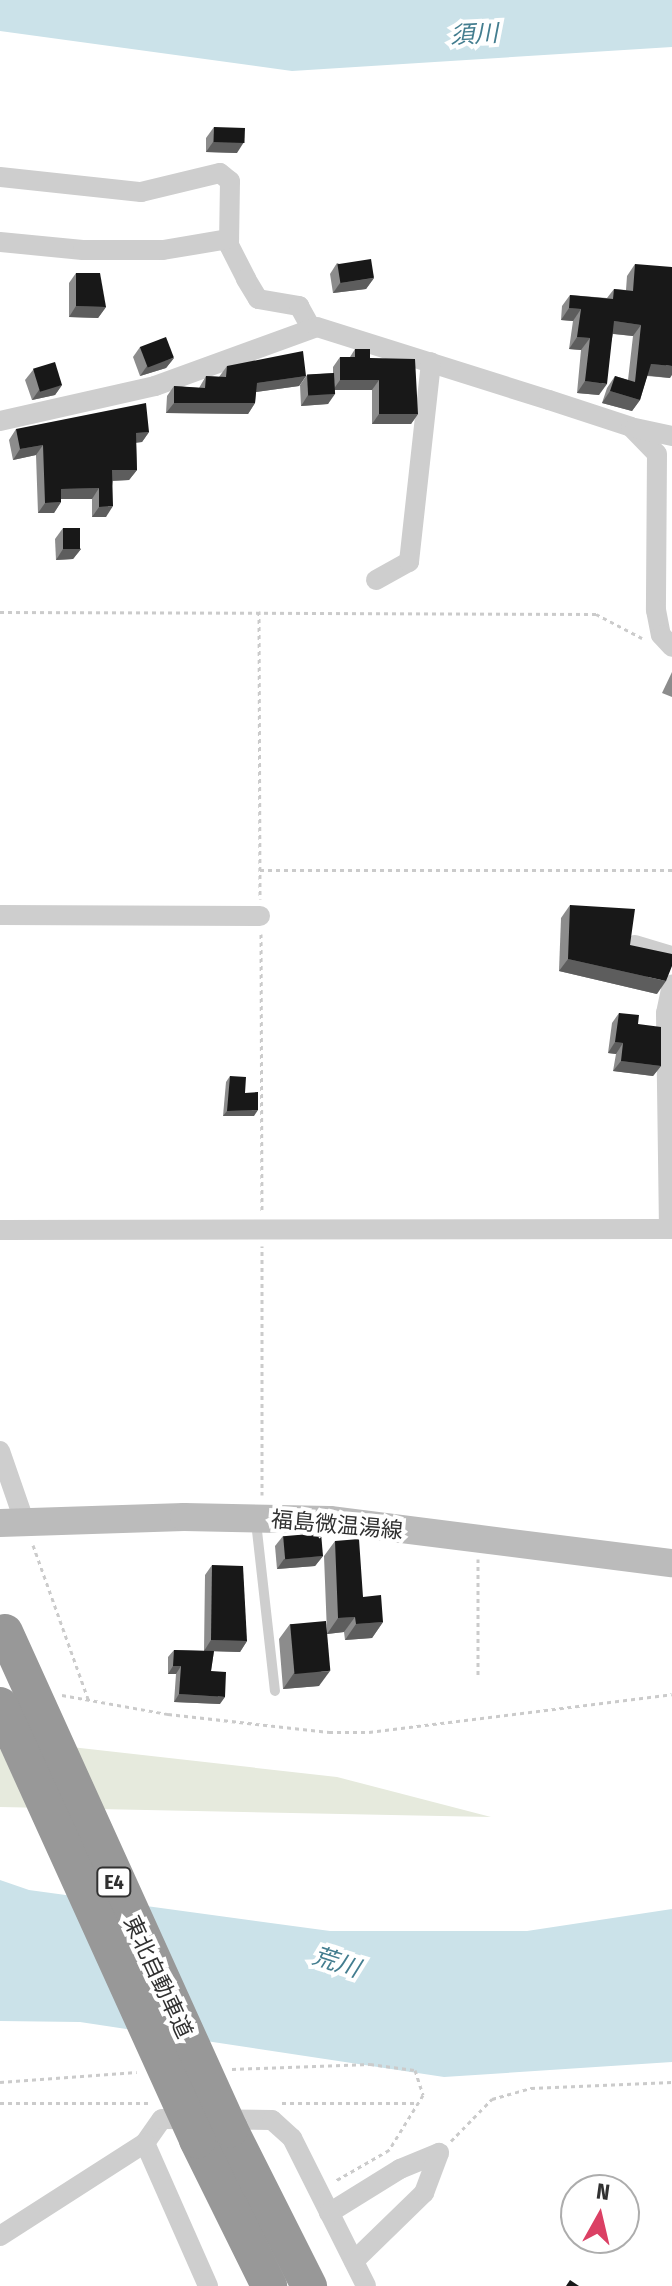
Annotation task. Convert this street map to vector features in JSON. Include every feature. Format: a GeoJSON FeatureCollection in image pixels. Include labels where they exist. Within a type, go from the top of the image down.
{"type":"FeatureCollection","features":[{"type":"Feature","properties":{"kind":"highway","name":"東北自動車道"},"geometry":{"type":"LineString","coordinates":[[3,1626],[213,2134],[269,2286]]}},
{"type":"Feature","properties":{"kind":"highway","name":"東北自動車道"},"geometry":{"type":"LineString","coordinates":[[0,1705],[213,2134],[309,2286]]}},
{"type":"Feature","properties":{"kind":"main road","name":"福島微温湯線"},"geometry":{"type":"LineString","coordinates":[[12,1523],[330,1520],[672,1563]]}},
{"type":"Feature","properties":{"kind":"street"},"geometry":{"type":"LineString","coordinates":[[0,177],[141,192],[220,173],[230,181],[229,239],[258,299],[299,306],[311,328]]}},
{"type":"Feature","properties":{"kind":"street"},"geometry":{"type":"LineString","coordinates":[[0,242],[83,250],[163,250],[229,239]]}},
{"type":"Feature","properties":{"kind":"street"},"geometry":{"type":"LineString","coordinates":[[0,421],[155,386],[311,328],[336,330],[631,427],[672,436]]}},
{"type":"Feature","properties":{"kind":"street"},"geometry":{"type":"LineString","coordinates":[[376,580],[409,562],[431,362]]}},
{"type":"Feature","properties":{"kind":"street"},"geometry":{"type":"LineString","coordinates":[[631,427],[657,454],[656,610],[663,646]]}},
{"type":"Feature","properties":{"kind":"street"},"geometry":{"type":"LineString","coordinates":[[0,915],[260,916]]}},
{"type":"Feature","properties":{"kind":"street"},"geometry":{"type":"LineString","coordinates":[[635,945],[672,956]]}},
{"type":"Feature","properties":{"kind":"street"},"geometry":{"type":"LineString","coordinates":[[0,1230],[670,1229],[666,1013],[672,985]]}},
{"type":"Feature","properties":{"kind":"street"},"geometry":{"type":"LineString","coordinates":[[0,1451],[12,1523]]}},
{"type":"Feature","properties":{"kind":"street"},"geometry":{"type":"LineString","coordinates":[[0,2236],[145,2143],[162,2119],[272,2120],[292,2138],[366,2286]]}},
{"type":"Feature","properties":{"kind":"street"},"geometry":{"type":"LineString","coordinates":[[145,2143],[208,2286]]}},
{"type":"Feature","properties":{"kind":"street"},"geometry":{"type":"LineString","coordinates":[[329,2213],[400,2169],[439,2153]]}},
{"type":"Feature","properties":{"kind":"street"},"geometry":{"type":"LineString","coordinates":[[354,2261],[424,2193],[439,2153]]}},
{"type":"Feature","properties":{"kind":"lane"},"geometry":{"type":"LineString","coordinates":[[259,1519],[275,1691]]}},
{"type":"Feature","properties":{"kind":"path"},"geometry":{"type":"LineString","coordinates":[[259,611],[262,1229],[259,1519]]}},
{"type":"Feature","properties":{"kind":"path"},"geometry":{"type":"LineString","coordinates":[[0,612],[596,614],[663,646]]}},
{"type":"Feature","properties":{"kind":"path"},"geometry":{"type":"LineString","coordinates":[[260,870],[672,870]]}},
{"type":"Feature","properties":{"kind":"path"},"geometry":{"type":"LineString","coordinates":[[12,1523],[88,1699]]}},
{"type":"Feature","properties":{"kind":"path"},"geometry":{"type":"LineString","coordinates":[[478,1541],[478,1676]]}},
{"type":"Feature","properties":{"kind":"path"},"geometry":{"type":"LineString","coordinates":[[62,1695],[260,1726],[369,1732],[672,1694]]}},
{"type":"Feature","properties":{"kind":"path"},"geometry":{"type":"LineString","coordinates":[[227,2069],[370,2064],[415,2070],[423,2095],[389,2150],[318,2191]]}},
{"type":"Feature","properties":{"kind":"path"},"geometry":{"type":"LineString","coordinates":[[0,2082],[147,2071]]}},
{"type":"Feature","properties":{"kind":"path"},"geometry":{"type":"LineString","coordinates":[[439,2153],[492,2099],[531,2088],[672,2082]]}},
{"type":"Feature","properties":{"kind":"shaded area"},"geometry":{"type":"Polygon","coordinates":[[[0,1739],[337,1777],[491,1817],[0,1807],[0,1739]]]}},
{"type":"Feature","properties":{"kind":"water","name":"須川"},"geometry":{"type":"Polygon","coordinates":[[[0,0],[672,0],[672,47],[292,71],[0,31],[0,0]]]}},
{"type":"Feature","properties":{"kind":"water","name":"荒川"},"geometry":{"type":"Polygon","coordinates":[[[0,1880],[29,1890],[330,1931],[527,1931],[672,1909],[672,2062],[444,2077],[80,2022],[0,2021],[0,1880]]]}},
{"type":"Feature","properties":{"kind":"building"},"geometry":{"type":"Polygon","coordinates":[[[214,127],[245,128],[244,143],[213,142],[214,127]]]}},
{"type":"Feature","properties":{"kind":"building"},"geometry":{"type":"Polygon","coordinates":[[[371,259],[374,278],[340,283],[337,264],[371,259]]]}},
{"type":"Feature","properties":{"kind":"building"},"geometry":{"type":"Polygon","coordinates":[[[635,264],[672,267],[672,366],[651,364],[640,400],[610,391],[615,376],[635,382],[641,325],[614,321],[607,384],[585,381],[590,338],[577,337],[581,309],[569,308],[570,295],[613,299],[614,289],[633,291],[635,264]]]}},
{"type":"Feature","properties":{"kind":"building"},"geometry":{"type":"Polygon","coordinates":[[[76,273],[100,273],[106,307],[76,306],[76,273]]]}},
{"type":"Feature","properties":{"kind":"building"},"geometry":{"type":"Polygon","coordinates":[[[166,337],[174,358],[148,368],[140,347],[166,337]]]}},
{"type":"Feature","properties":{"kind":"building"},"geometry":{"type":"Polygon","coordinates":[[[355,349],[370,349],[370,358],[415,359],[418,414],[379,414],[379,380],[340,380],[340,357],[355,357],[355,349]]]}},
{"type":"Feature","properties":{"kind":"building"},"geometry":{"type":"Polygon","coordinates":[[[303,351],[306,376],[257,383],[255,403],[174,403],[174,386],[205,388],[206,376],[226,377],[227,366],[303,351]]]}},
{"type":"Feature","properties":{"kind":"building"},"geometry":{"type":"Polygon","coordinates":[[[55,362],[62,385],[40,392],[33,369],[55,362]]]}},
{"type":"Feature","properties":{"kind":"building"},"geometry":{"type":"Polygon","coordinates":[[[334,373],[335,394],[308,395],[307,374],[334,373]]]}},
{"type":"Feature","properties":{"kind":"building"},"geometry":{"type":"Polygon","coordinates":[[[146,403],[149,432],[136,433],[137,470],[112,470],[113,506],[99,507],[99,488],[61,489],[61,502],[45,503],[43,445],[20,449],[16,429],[146,403]]]}},
{"type":"Feature","properties":{"kind":"building"},"geometry":{"type":"Polygon","coordinates":[[[63,528],[80,528],[80,549],[63,549],[63,528]]]}},
{"type":"Feature","properties":{"kind":"building"},"geometry":{"type":"Polygon","coordinates":[[[570,905],[635,909],[630,945],[672,954],[672,966],[666,981],[568,959],[570,905]]]}},
{"type":"Feature","properties":{"kind":"building"},"geometry":{"type":"Polygon","coordinates":[[[619,1013],[639,1015],[638,1024],[661,1027],[661,1066],[621,1061],[623,1043],[615,1042],[619,1013]]]}},
{"type":"Feature","properties":{"kind":"building"},"geometry":{"type":"Polygon","coordinates":[[[230,1076],[246,1077],[245,1093],[258,1092],[258,1110],[227,1111],[230,1076]]]}},
{"type":"Feature","properties":{"kind":"building"},"geometry":{"type":"Polygon","coordinates":[[[321,1533],[323,1556],[285,1559],[283,1536],[321,1533]]]}},
{"type":"Feature","properties":{"kind":"building"},"geometry":{"type":"Polygon","coordinates":[[[359,1539],[363,1597],[381,1595],[383,1622],[356,1624],[355,1617],[338,1618],[335,1541],[359,1539]]]}},
{"type":"Feature","properties":{"kind":"building"},"geometry":{"type":"Polygon","coordinates":[[[212,1565],[243,1566],[247,1641],[211,1640],[212,1565]]]}},
{"type":"Feature","properties":{"kind":"building"},"geometry":{"type":"Polygon","coordinates":[[[326,1621],[330,1671],[294,1674],[290,1624],[326,1621]]]}},
{"type":"Feature","properties":{"kind":"building"},"geometry":{"type":"Polygon","coordinates":[[[174,1650],[214,1651],[211,1671],[226,1672],[225,1697],[179,1694],[181,1666],[173,1666],[174,1650]]]}}]}
